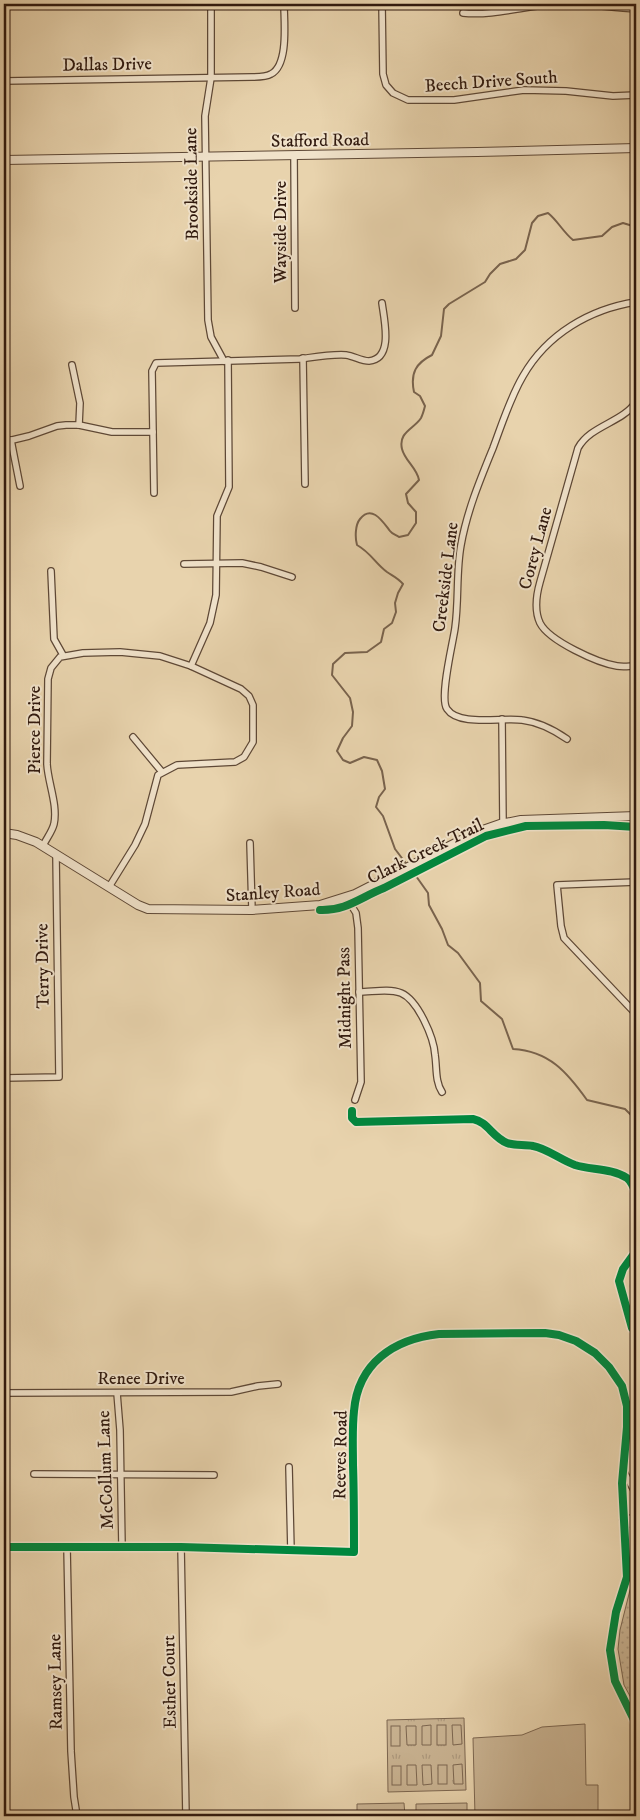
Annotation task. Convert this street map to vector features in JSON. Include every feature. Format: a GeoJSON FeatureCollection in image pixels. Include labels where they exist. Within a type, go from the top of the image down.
{"type":"FeatureCollection","features":[{"type":"Feature","properties":{"kind":"street"},"geometry":{"type":"LineString","coordinates":[[90,4],[94,6],[211,4]]}},
{"type":"Feature","properties":{"kind":"street","name":"Brookside Lane"},"geometry":{"type":"LineString","coordinates":[[191,666],[212,614],[216,596],[217,516],[229,486],[226,361],[211,338],[209,328],[206,116],[211,78],[211,4]]}},
{"type":"Feature","properties":{"kind":"street","name":"Dallas Drive"},"geometry":{"type":"LineString","coordinates":[[4,81],[211,78],[270,75],[275,71],[283,54],[284,4]]}},
{"type":"Feature","properties":{"kind":"street","name":"Beech Drive South"},"geometry":{"type":"LineString","coordinates":[[382,4],[382,67],[384,80],[393,94],[408,100],[454,100],[512,91],[534,90],[613,96],[636,95]]}},
{"type":"Feature","properties":{"kind":"street"},"geometry":{"type":"LineString","coordinates":[[463,12],[474,14],[559,4],[636,9]]}},
{"type":"Feature","properties":{"kind":"street"},"geometry":{"type":"LineString","coordinates":[[4,8],[4,81]]}},
{"type":"Feature","properties":{"kind":"street","name":"Stafford Road"},"geometry":{"type":"LineString","coordinates":[[4,160],[294,156],[636,148]]}},
{"type":"Feature","properties":{"kind":"street","name":"Wayside Drive"},"geometry":{"type":"LineString","coordinates":[[294,156],[295,308]]}},
{"type":"Feature","properties":{"kind":"street","name":"Creekside Lane"},"geometry":{"type":"LineString","coordinates":[[567,739],[535,722],[515,719],[458,718],[447,709],[444,701],[456,620],[459,555],[466,519],[517,387],[533,360],[554,339],[581,320],[602,310],[636,302]]}},
{"type":"Feature","properties":{"kind":"street"},"geometry":{"type":"LineString","coordinates":[[154,493],[152,371],[154,365],[160,362],[304,358],[340,355],[363,361],[372,360],[381,355],[385,346],[382,303]]}},
{"type":"Feature","properties":{"kind":"street"},"geometry":{"type":"LineString","coordinates":[[304,358],[305,484]]}},
{"type":"Feature","properties":{"kind":"street"},"geometry":{"type":"LineString","coordinates":[[72,365],[80,403],[78,425]]}},
{"type":"Feature","properties":{"kind":"street","name":"Corey Lane"},"geometry":{"type":"LineString","coordinates":[[636,402],[626,413],[591,433],[582,441],[578,448],[536,602],[540,624],[548,634],[560,642],[605,663],[616,666],[636,666]]}},
{"type":"Feature","properties":{"kind":"street"},"geometry":{"type":"LineString","coordinates":[[4,442],[57,426],[78,425],[112,432],[153,432]]}},
{"type":"Feature","properties":{"kind":"street"},"geometry":{"type":"LineString","coordinates":[[11,440],[20,486]]}},
{"type":"Feature","properties":{"kind":"street"},"geometry":{"type":"LineString","coordinates":[[184,564],[252,565],[292,577]]}},
{"type":"Feature","properties":{"kind":"street"},"geometry":{"type":"LineString","coordinates":[[52,571],[54,639],[63,655],[120,652],[160,656],[191,666],[241,689],[249,696],[253,705],[253,742],[247,753],[240,760],[228,763],[177,765],[158,775],[145,824],[135,845],[109,887]]}},
{"type":"Feature","properties":{"kind":"street","name":"Pierce Drive"},"geometry":{"type":"LineString","coordinates":[[43,846],[52,829],[54,818],[54,805],[47,770],[48,679],[51,668],[63,655]]}},
{"type":"Feature","properties":{"kind":"street"},"geometry":{"type":"LineString","coordinates":[[502,719],[502,823]]}},
{"type":"Feature","properties":{"kind":"street"},"geometry":{"type":"LineString","coordinates":[[133,737],[162,772]]}},
{"type":"Feature","properties":{"kind":"street","name":"Stanley Road"},"geometry":{"type":"LineString","coordinates":[[4,833],[17,835],[43,846],[148,909],[252,910],[320,905],[346,897],[477,832],[502,823],[521,820],[636,816]]}},
{"type":"Feature","properties":{"kind":"street"},"geometry":{"type":"LineString","coordinates":[[250,843],[252,910]]}},
{"type":"Feature","properties":{"kind":"street","name":"Terry Drive"},"geometry":{"type":"LineString","coordinates":[[4,1078],[59,1077],[56,855]]}},
{"type":"Feature","properties":{"kind":"street"},"geometry":{"type":"LineString","coordinates":[[636,882],[557,884],[564,938],[636,1014]]}},
{"type":"Feature","properties":{"kind":"street","name":"Midnight Pass"},"geometry":{"type":"LineString","coordinates":[[346,897],[353,906],[357,920],[361,1082],[355,1100]]}},
{"type":"Feature","properties":{"kind":"street"},"geometry":{"type":"LineString","coordinates":[[359,992],[396,992],[407,996],[412,1001],[431,1035],[435,1050],[438,1085],[442,1092]]}},
{"type":"Feature","properties":{"kind":"street","name":"Reeves Road"},"geometry":{"type":"LineString","coordinates":[[4,1546],[67,1548],[181,1547],[354,1552],[353,1425],[356,1399],[362,1382],[374,1364],[389,1349],[408,1340],[423,1336],[545,1333],[559,1335],[576,1341],[595,1353],[609,1367],[622,1386],[627,1406],[623,1470],[623,1520],[627,1577],[616,1612],[610,1650],[615,1681],[636,1724]]}},
{"type":"Feature","properties":{"kind":"street","name":"Renee Drive"},"geometry":{"type":"LineString","coordinates":[[4,1393],[231,1392],[278,1384]]}},
{"type":"Feature","properties":{"kind":"street","name":"McCollum Lane"},"geometry":{"type":"LineString","coordinates":[[117,1393],[122,1547]]}},
{"type":"Feature","properties":{"kind":"street"},"geometry":{"type":"LineString","coordinates":[[289,1467],[291,1551]]}},
{"type":"Feature","properties":{"kind":"street"},"geometry":{"type":"LineString","coordinates":[[623,1470],[636,1494]]}},
{"type":"Feature","properties":{"kind":"street"},"geometry":{"type":"LineString","coordinates":[[34,1474],[214,1475]]}},
{"type":"Feature","properties":{"kind":"street"},"geometry":{"type":"LineString","coordinates":[[623,1520],[636,1517]]}},
{"type":"Feature","properties":{"kind":"street"},"geometry":{"type":"LineString","coordinates":[[623,1520],[630,1524],[636,1524]]}},
{"type":"Feature","properties":{"kind":"street"},"geometry":{"type":"LineString","coordinates":[[626,1561],[636,1546]]}},
{"type":"Feature","properties":{"kind":"street","name":"Esther Court"},"geometry":{"type":"LineString","coordinates":[[181,1547],[186,1816]]}},
{"type":"Feature","properties":{"kind":"street","name":"Ramsey Lane"},"geometry":{"type":"LineString","coordinates":[[67,1548],[71,1751],[77,1816]]}},
{"type":"Feature","properties":{"kind":"green space"},"geometry":{"type":"Polygon","coordinates":[[[636,1567],[636,1707],[624,1685],[618,1649],[620,1630],[630,1590],[635,1579],[636,1567]]]}},
{"type":"Feature","properties":{"kind":"green space"},"geometry":{"type":"Polygon","coordinates":[[[464,1718],[466,1790],[388,1792],[387,1720],[464,1718]]]}},
{"type":"Feature","properties":{"kind":"green space"},"geometry":{"type":"Polygon","coordinates":[[[585,1724],[586,1785],[598,1785],[598,1816],[475,1816],[473,1738],[522,1735],[542,1727],[585,1724]]]}},
{"type":"Feature","properties":{"kind":"green space"},"geometry":{"type":"Polygon","coordinates":[[[431,1725],[431,1745],[422,1745],[422,1726],[431,1725]]]}},
{"type":"Feature","properties":{"kind":"green space"},"geometry":{"type":"Polygon","coordinates":[[[437,1725],[446,1725],[446,1745],[437,1745],[437,1725]]]}},
{"type":"Feature","properties":{"kind":"green space"},"geometry":{"type":"Polygon","coordinates":[[[452,1725],[461,1725],[462,1744],[453,1745],[452,1725]]]}},
{"type":"Feature","properties":{"kind":"green space"},"geometry":{"type":"Polygon","coordinates":[[[391,1726],[400,1726],[400,1746],[391,1746],[391,1726]]]}},
{"type":"Feature","properties":{"kind":"green space"},"geometry":{"type":"Polygon","coordinates":[[[406,1726],[416,1726],[416,1745],[407,1745],[406,1726]]]}},
{"type":"Feature","properties":{"kind":"green space"},"geometry":{"type":"Polygon","coordinates":[[[462,1764],[463,1784],[454,1784],[453,1765],[462,1764]]]}},
{"type":"Feature","properties":{"kind":"green space"},"geometry":{"type":"Polygon","coordinates":[[[407,1765],[416,1765],[417,1785],[407,1785],[407,1765]]]}},
{"type":"Feature","properties":{"kind":"green space"},"geometry":{"type":"Polygon","coordinates":[[[422,1765],[431,1765],[432,1784],[423,1785],[422,1765]]]}},
{"type":"Feature","properties":{"kind":"green space"},"geometry":{"type":"Polygon","coordinates":[[[438,1765],[447,1765],[447,1784],[438,1784],[438,1765]]]}},
{"type":"Feature","properties":{"kind":"green space"},"geometry":{"type":"Polygon","coordinates":[[[392,1766],[401,1766],[401,1785],[392,1785],[392,1766]]]}},
{"type":"Feature","properties":{"kind":"green space"},"geometry":{"type":"Polygon","coordinates":[[[404,1803],[405,1816],[357,1816],[357,1804],[404,1803]]]}},
{"type":"Feature","properties":{"kind":"green space"},"geometry":{"type":"Polygon","coordinates":[[[467,1803],[467,1816],[416,1816],[416,1804],[467,1803]]]}},
{"type":"Feature","properties":{"kind":"waterway"},"geometry":{"type":"LineString","coordinates":[[408,866],[395,849],[383,816],[376,807],[379,797],[385,789],[382,771],[377,760],[364,757],[350,763],[343,760],[337,751],[343,738],[352,726],[353,712],[350,698],[332,675],[333,664],[345,653],[367,652],[381,642],[384,629],[392,623],[396,612],[395,603],[403,584],[357,545],[357,525],[364,515],[373,514],[381,519],[392,533],[399,537],[408,535],[416,523],[416,512],[408,503],[406,494],[419,480],[402,449],[401,443],[407,431],[421,418],[425,406],[420,396],[414,392],[413,379],[418,365],[432,355],[441,336],[444,309],[485,282],[500,264],[516,259],[525,250],[532,223],[538,216],[548,213],[573,240],[602,236],[612,227],[623,223],[636,227]]}},
{"type":"Feature","properties":{"kind":"waterway"},"geometry":{"type":"LineString","coordinates":[[411,869],[428,893],[429,905],[448,945],[458,953],[480,983],[481,1001],[502,1019],[513,1049],[537,1054],[547,1059],[572,1080],[587,1100],[625,1109],[636,1120]]}},
{"type":"Feature","properties":{"kind":"waterway"},"geometry":{"type":"LineString","coordinates":[[636,1268],[631,1284],[632,1293],[636,1300]]}},
{"type":"Feature","properties":{"kind":"cycle path","name":"Clark Creek Trail"},"geometry":{"type":"LineString","coordinates":[[320,910],[329,910],[353,903],[486,836],[526,826],[604,825],[636,827]]}},
{"type":"Feature","properties":{"kind":"cycle path"},"geometry":{"type":"LineString","coordinates":[[352,1111],[352,1118],[356,1122],[473,1119],[483,1123],[497,1137],[507,1143],[538,1147],[575,1165],[621,1175],[630,1181],[636,1194]]}},
{"type":"Feature","properties":{"kind":"cycle path"},"geometry":{"type":"LineString","coordinates":[[636,1251],[623,1269],[619,1281],[632,1328],[636,1331]]}},
{"type":"Feature","properties":{"kind":"cycle path"},"geometry":{"type":"LineString","coordinates":[[4,1547],[181,1547],[354,1552],[353,1418],[357,1394],[363,1379],[381,1356],[407,1341],[439,1334],[545,1333],[559,1335],[576,1341],[595,1353],[609,1367],[622,1386],[627,1406],[622,1483],[627,1577],[616,1612],[610,1650],[615,1681],[636,1724]]}}]}
